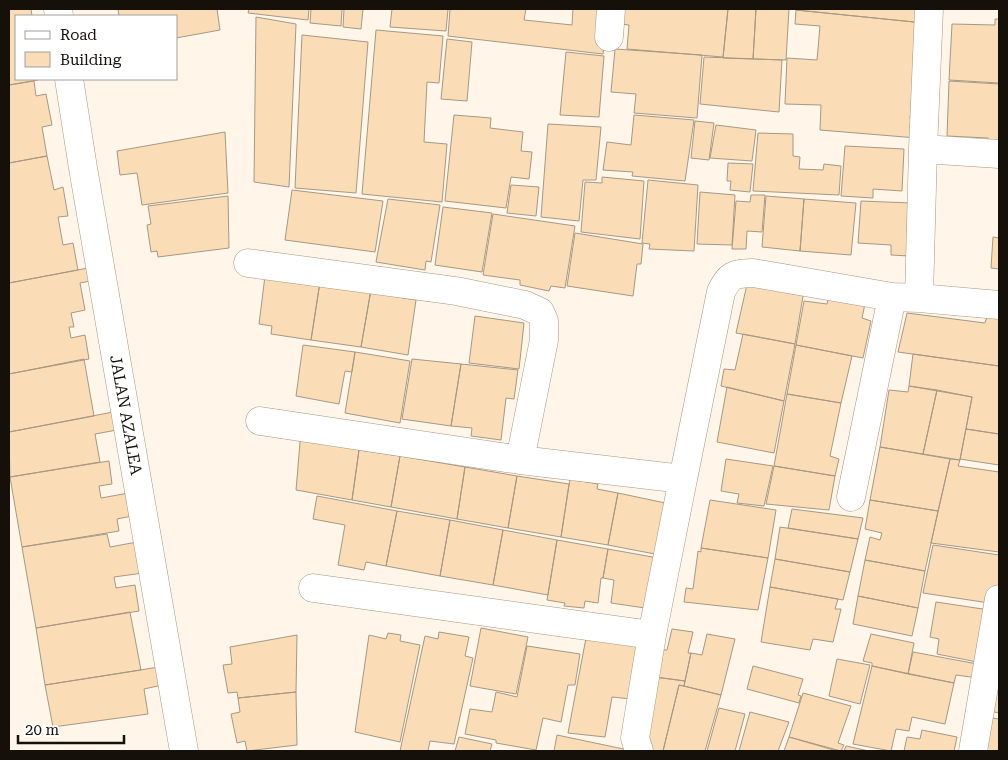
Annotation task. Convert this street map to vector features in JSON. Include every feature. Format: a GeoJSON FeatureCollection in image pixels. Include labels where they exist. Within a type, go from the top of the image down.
{"type":"FeatureCollection","features":[{"type":"Feature","properties":{"kind":"street"},"geometry":{"type":"LineString","coordinates":[[609,37],[611,9]]}},
{"type":"Feature","properties":{"kind":"street"},"geometry":{"type":"LineString","coordinates":[[918,298],[929,9]]}},
{"type":"Feature","properties":{"kind":"street","name":"JALAN AZALEA"},"geometry":{"type":"LineString","coordinates":[[69,80],[184,751]]}},
{"type":"Feature","properties":{"kind":"street"},"geometry":{"type":"LineString","coordinates":[[923,149],[999,154]]}},
{"type":"Feature","properties":{"kind":"street"},"geometry":{"type":"LineString","coordinates":[[248,263],[456,291],[525,305],[540,312],[544,321],[544,340],[520,460]]}},
{"type":"Feature","properties":{"kind":"street"},"geometry":{"type":"LineString","coordinates":[[639,751],[635,738],[652,635],[721,292],[728,279],[738,274],[753,273],[892,297],[999,305]]}},
{"type":"Feature","properties":{"kind":"street"},"geometry":{"type":"LineString","coordinates":[[851,497],[892,297]]}},
{"type":"Feature","properties":{"kind":"street"},"geometry":{"type":"LineString","coordinates":[[260,421],[520,460],[683,479]]}},
{"type":"Feature","properties":{"kind":"street"},"geometry":{"type":"LineString","coordinates":[[313,588],[652,635]]}},
{"type":"Feature","properties":{"kind":"street"},"geometry":{"type":"LineString","coordinates":[[973,751],[999,598]]}},
{"type":"Feature","properties":{"kind":"building"},"geometry":{"type":"Polygon","coordinates":[[[9,9],[31,9],[32,15],[15,15],[15,80],[38,80],[9,85],[9,9]]]}},
{"type":"Feature","properties":{"kind":"building"},"geometry":{"type":"Polygon","coordinates":[[[118,9],[217,9],[220,30],[178,38],[178,15],[119,15],[118,9]]]}},
{"type":"Feature","properties":{"kind":"building"},"geometry":{"type":"Polygon","coordinates":[[[249,9],[309,9],[308,20],[248,13],[249,9]]]}},
{"type":"Feature","properties":{"kind":"building"},"geometry":{"type":"Polygon","coordinates":[[[311,9],[342,9],[341,26],[310,23],[311,9]]]}},
{"type":"Feature","properties":{"kind":"building"},"geometry":{"type":"Polygon","coordinates":[[[344,9],[363,9],[361,29],[343,27],[344,9]]]}},
{"type":"Feature","properties":{"kind":"building"},"geometry":{"type":"Polygon","coordinates":[[[392,9],[448,9],[446,31],[390,27],[392,9]]]}},
{"type":"Feature","properties":{"kind":"building"},"geometry":{"type":"Polygon","coordinates":[[[450,9],[526,9],[524,20],[572,25],[573,9],[607,9],[603,54],[448,36],[450,9]]]}},
{"type":"Feature","properties":{"kind":"building"},"geometry":{"type":"Polygon","coordinates":[[[622,9],[728,9],[723,57],[627,49],[629,25],[620,24],[622,9]]]}},
{"type":"Feature","properties":{"kind":"building"},"geometry":{"type":"Polygon","coordinates":[[[728,9],[756,9],[753,59],[723,58],[728,9]]]}},
{"type":"Feature","properties":{"kind":"building"},"geometry":{"type":"Polygon","coordinates":[[[756,9],[789,9],[786,60],[753,59],[756,9]]]}},
{"type":"Feature","properties":{"kind":"building"},"geometry":{"type":"Polygon","coordinates":[[[916,9],[924,23],[796,10],[916,9]]]}},
{"type":"Feature","properties":{"kind":"building"},"geometry":{"type":"Polygon","coordinates":[[[796,10],[924,23],[918,31],[910,119],[917,120],[917,138],[820,130],[821,105],[785,104],[787,58],[817,60],[820,26],[795,24],[796,10]]]}},
{"type":"Feature","properties":{"kind":"building"},"geometry":{"type":"Polygon","coordinates":[[[256,17],[296,24],[289,187],[254,182],[256,17]]]}},
{"type":"Feature","properties":{"kind":"building"},"geometry":{"type":"Polygon","coordinates":[[[995,19],[999,19],[999,83],[949,80],[952,24],[995,25],[995,19]]]}},
{"type":"Feature","properties":{"kind":"building"},"geometry":{"type":"Polygon","coordinates":[[[376,30],[443,36],[439,83],[427,82],[424,142],[447,144],[442,202],[362,194],[376,30]]]}},
{"type":"Feature","properties":{"kind":"building"},"geometry":{"type":"Polygon","coordinates":[[[302,35],[368,42],[356,193],[295,188],[302,35]]]}},
{"type":"Feature","properties":{"kind":"building"},"geometry":{"type":"Polygon","coordinates":[[[447,39],[472,42],[467,101],[441,99],[447,39]]]}},
{"type":"Feature","properties":{"kind":"building"},"geometry":{"type":"Polygon","coordinates":[[[615,49],[702,55],[697,118],[634,113],[636,94],[611,92],[615,49]]]}},
{"type":"Feature","properties":{"kind":"building"},"geometry":{"type":"Polygon","coordinates":[[[566,52],[604,56],[599,117],[560,115],[566,52]]]}},
{"type":"Feature","properties":{"kind":"building"},"geometry":{"type":"Polygon","coordinates":[[[704,57],[782,60],[779,112],[700,104],[704,57]]]}},
{"type":"Feature","properties":{"kind":"building"},"geometry":{"type":"Polygon","coordinates":[[[34,81],[36,96],[46,94],[52,125],[42,127],[47,156],[9,163],[9,85],[34,81]]]}},
{"type":"Feature","properties":{"kind":"building"},"geometry":{"type":"Polygon","coordinates":[[[949,81],[999,84],[999,150],[987,149],[988,138],[947,136],[949,81]]]}},
{"type":"Feature","properties":{"kind":"building"},"geometry":{"type":"Polygon","coordinates":[[[454,115],[491,118],[490,128],[523,132],[521,151],[532,152],[529,179],[511,177],[506,208],[445,201],[454,115]]]}},
{"type":"Feature","properties":{"kind":"building"},"geometry":{"type":"Polygon","coordinates":[[[634,115],[694,120],[685,181],[632,176],[633,172],[603,170],[607,142],[631,145],[634,115]]]}},
{"type":"Feature","properties":{"kind":"building"},"geometry":{"type":"Polygon","coordinates":[[[695,121],[714,123],[709,160],[691,158],[695,121]]]}},
{"type":"Feature","properties":{"kind":"building"},"geometry":{"type":"Polygon","coordinates":[[[548,124],[601,127],[596,180],[583,180],[579,221],[541,217],[548,124]]]}},
{"type":"Feature","properties":{"kind":"building"},"geometry":{"type":"Polygon","coordinates":[[[716,125],[756,130],[752,161],[710,158],[716,125]]]}},
{"type":"Feature","properties":{"kind":"building"},"geometry":{"type":"Polygon","coordinates":[[[225,132],[228,193],[142,205],[137,173],[120,175],[117,151],[225,132]]]}},
{"type":"Feature","properties":{"kind":"building"},"geometry":{"type":"Polygon","coordinates":[[[758,133],[793,134],[793,156],[800,157],[799,169],[823,170],[824,164],[841,166],[839,195],[753,191],[758,133]]]}},
{"type":"Feature","properties":{"kind":"building"},"geometry":{"type":"Polygon","coordinates":[[[845,146],[904,149],[902,191],[873,189],[873,198],[841,196],[845,146]]]}},
{"type":"Feature","properties":{"kind":"building"},"geometry":{"type":"Polygon","coordinates":[[[47,156],[54,190],[63,187],[68,216],[58,217],[63,245],[73,243],[78,270],[9,283],[9,163],[47,156]]]}},
{"type":"Feature","properties":{"kind":"building"},"geometry":{"type":"Polygon","coordinates":[[[728,163],[753,164],[750,192],[730,190],[731,181],[727,181],[728,163]]]}},
{"type":"Feature","properties":{"kind":"building"},"geometry":{"type":"Polygon","coordinates":[[[602,177],[644,181],[640,239],[581,232],[585,182],[602,183],[602,177]]]}},
{"type":"Feature","properties":{"kind":"building"},"geometry":{"type":"Polygon","coordinates":[[[648,180],[698,185],[694,251],[649,249],[650,244],[642,243],[648,180]]]}},
{"type":"Feature","properties":{"kind":"building"},"geometry":{"type":"Polygon","coordinates":[[[511,185],[539,187],[536,216],[507,213],[511,185]]]}},
{"type":"Feature","properties":{"kind":"building"},"geometry":{"type":"Polygon","coordinates":[[[292,190],[383,201],[375,252],[285,240],[292,190]]]}},
{"type":"Feature","properties":{"kind":"building"},"geometry":{"type":"Polygon","coordinates":[[[700,192],[735,195],[732,245],[697,244],[700,192]]]}},
{"type":"Feature","properties":{"kind":"building"},"geometry":{"type":"Polygon","coordinates":[[[751,195],[765,195],[762,232],[747,231],[746,249],[732,249],[736,201],[750,202],[751,195]]]}},
{"type":"Feature","properties":{"kind":"building"},"geometry":{"type":"Polygon","coordinates":[[[228,196],[229,248],[158,257],[157,251],[151,252],[147,225],[151,224],[148,206],[228,196]]]}},
{"type":"Feature","properties":{"kind":"building"},"geometry":{"type":"Polygon","coordinates":[[[766,196],[804,199],[800,251],[762,247],[766,196]]]}},
{"type":"Feature","properties":{"kind":"building"},"geometry":{"type":"Polygon","coordinates":[[[388,199],[440,205],[431,262],[426,261],[425,270],[376,262],[388,199]]]}},
{"type":"Feature","properties":{"kind":"building"},"geometry":{"type":"Polygon","coordinates":[[[804,199],[856,203],[851,255],[800,251],[804,199]]]}},
{"type":"Feature","properties":{"kind":"building"},"geometry":{"type":"Polygon","coordinates":[[[861,201],[911,203],[909,256],[891,255],[891,245],[858,243],[861,201]]]}},
{"type":"Feature","properties":{"kind":"building"},"geometry":{"type":"Polygon","coordinates":[[[443,207],[492,213],[482,272],[435,265],[443,207]]]}},
{"type":"Feature","properties":{"kind":"building"},"geometry":{"type":"Polygon","coordinates":[[[493,214],[575,226],[565,288],[551,286],[549,291],[520,285],[520,280],[483,275],[493,214]]]}},
{"type":"Feature","properties":{"kind":"building"},"geometry":{"type":"Polygon","coordinates":[[[575,233],[643,244],[641,264],[637,264],[633,296],[567,286],[575,233]]]}},
{"type":"Feature","properties":{"kind":"building"},"geometry":{"type":"Polygon","coordinates":[[[993,237],[999,238],[999,269],[991,268],[993,237]]]}},
{"type":"Feature","properties":{"kind":"building"},"geometry":{"type":"Polygon","coordinates":[[[88,268],[90,281],[80,283],[85,310],[71,313],[74,327],[69,327],[71,338],[85,335],[89,359],[9,374],[9,283],[88,268]]]}},
{"type":"Feature","properties":{"kind":"building"},"geometry":{"type":"Polygon","coordinates":[[[265,276],[320,282],[311,340],[271,334],[272,326],[259,324],[265,276]]]}},
{"type":"Feature","properties":{"kind":"building"},"geometry":{"type":"Polygon","coordinates":[[[748,280],[804,290],[795,344],[736,333],[748,280]]]}},
{"type":"Feature","properties":{"kind":"building"},"geometry":{"type":"Polygon","coordinates":[[[320,282],[372,284],[361,347],[311,340],[320,282]]]}},
{"type":"Feature","properties":{"kind":"building"},"geometry":{"type":"Polygon","coordinates":[[[372,284],[380,294],[416,300],[408,355],[361,347],[372,284]]]}},
{"type":"Feature","properties":{"kind":"building"},"geometry":{"type":"Polygon","coordinates":[[[830,292],[866,299],[862,318],[871,321],[863,358],[796,345],[804,301],[827,304],[830,292]]]}},
{"type":"Feature","properties":{"kind":"building"},"geometry":{"type":"Polygon","coordinates":[[[907,313],[985,323],[988,314],[999,315],[999,366],[898,352],[907,313]]]}},
{"type":"Feature","properties":{"kind":"building"},"geometry":{"type":"Polygon","coordinates":[[[475,316],[524,323],[519,369],[469,363],[475,316]]]}},
{"type":"Feature","properties":{"kind":"building"},"geometry":{"type":"Polygon","coordinates":[[[743,334],[795,344],[784,401],[721,386],[724,369],[735,370],[743,334]]]}},
{"type":"Feature","properties":{"kind":"building"},"geometry":{"type":"Polygon","coordinates":[[[303,345],[355,352],[352,372],[345,371],[339,404],[296,396],[303,345]]]}},
{"type":"Feature","properties":{"kind":"building"},"geometry":{"type":"Polygon","coordinates":[[[796,345],[852,356],[841,403],[787,394],[796,345]]]}},
{"type":"Feature","properties":{"kind":"building"},"geometry":{"type":"Polygon","coordinates":[[[355,352],[410,361],[400,423],[345,413],[355,352]]]}},
{"type":"Feature","properties":{"kind":"building"},"geometry":{"type":"Polygon","coordinates":[[[913,354],[999,366],[999,434],[966,429],[972,397],[909,386],[913,354]]]}},
{"type":"Feature","properties":{"kind":"building"},"geometry":{"type":"Polygon","coordinates":[[[84,359],[94,416],[9,432],[9,374],[84,359]]]}},
{"type":"Feature","properties":{"kind":"building"},"geometry":{"type":"Polygon","coordinates":[[[412,359],[461,364],[451,426],[402,419],[412,359]]]}},
{"type":"Feature","properties":{"kind":"building"},"geometry":{"type":"Polygon","coordinates":[[[461,364],[518,370],[514,399],[506,398],[501,440],[471,436],[472,428],[451,426],[461,364]]]}},
{"type":"Feature","properties":{"kind":"building"},"geometry":{"type":"Polygon","coordinates":[[[909,386],[937,390],[923,454],[880,447],[889,390],[908,392],[909,386]]]}},
{"type":"Feature","properties":{"kind":"building"},"geometry":{"type":"Polygon","coordinates":[[[727,387],[784,401],[774,453],[717,442],[727,387]]]}},
{"type":"Feature","properties":{"kind":"building"},"geometry":{"type":"Polygon","coordinates":[[[937,390],[972,397],[960,460],[923,454],[937,390]]]}},
{"type":"Feature","properties":{"kind":"building"},"geometry":{"type":"Polygon","coordinates":[[[787,394],[841,403],[830,456],[839,459],[835,476],[774,466],[787,394]]]}},
{"type":"Feature","properties":{"kind":"building"},"geometry":{"type":"Polygon","coordinates":[[[113,412],[117,430],[95,434],[100,462],[10,477],[9,432],[113,412]]]}},
{"type":"Feature","properties":{"kind":"building"},"geometry":{"type":"Polygon","coordinates":[[[966,429],[999,434],[999,465],[960,459],[966,429]]]}},
{"type":"Feature","properties":{"kind":"building"},"geometry":{"type":"Polygon","coordinates":[[[301,431],[359,450],[352,500],[296,490],[301,431]]]}},
{"type":"Feature","properties":{"kind":"building"},"geometry":{"type":"Polygon","coordinates":[[[880,447],[950,459],[938,511],[870,500],[880,447]]]}},
{"type":"Feature","properties":{"kind":"building"},"geometry":{"type":"Polygon","coordinates":[[[359,450],[400,456],[391,507],[352,500],[359,450]]]}},
{"type":"Feature","properties":{"kind":"building"},"geometry":{"type":"Polygon","coordinates":[[[400,456],[465,467],[457,519],[391,507],[400,456]]]}},
{"type":"Feature","properties":{"kind":"building"},"geometry":{"type":"Polygon","coordinates":[[[726,459],[773,466],[764,506],[737,503],[739,494],[721,491],[726,459]]]}},
{"type":"Feature","properties":{"kind":"building"},"geometry":{"type":"Polygon","coordinates":[[[950,459],[960,460],[958,466],[999,472],[999,552],[931,543],[950,459]]]}},
{"type":"Feature","properties":{"kind":"building"},"geometry":{"type":"Polygon","coordinates":[[[109,461],[112,484],[99,486],[101,498],[129,493],[132,516],[117,519],[119,531],[22,547],[10,477],[109,461]]]}},
{"type":"Feature","properties":{"kind":"building"},"geometry":{"type":"Polygon","coordinates":[[[774,466],[835,476],[829,510],[766,504],[774,466]]]}},
{"type":"Feature","properties":{"kind":"building"},"geometry":{"type":"Polygon","coordinates":[[[465,467],[517,476],[508,528],[457,519],[465,467]]]}},
{"type":"Feature","properties":{"kind":"building"},"geometry":{"type":"Polygon","coordinates":[[[517,476],[569,484],[561,537],[508,528],[517,476]]]}},
{"type":"Feature","properties":{"kind":"building"},"geometry":{"type":"Polygon","coordinates":[[[570,479],[598,484],[597,489],[618,493],[608,545],[561,537],[570,479]]]}},
{"type":"Feature","properties":{"kind":"building"},"geometry":{"type":"Polygon","coordinates":[[[618,493],[670,504],[660,555],[608,545],[618,493]]]}},
{"type":"Feature","properties":{"kind":"building"},"geometry":{"type":"Polygon","coordinates":[[[317,496],[397,511],[386,566],[366,562],[364,570],[338,565],[345,525],[313,519],[317,496]]]}},
{"type":"Feature","properties":{"kind":"building"},"geometry":{"type":"Polygon","coordinates":[[[710,500],[776,510],[768,558],[701,548],[710,500]]]}},
{"type":"Feature","properties":{"kind":"building"},"geometry":{"type":"Polygon","coordinates":[[[870,500],[938,511],[925,571],[865,560],[870,537],[880,540],[882,533],[865,529],[870,500]]]}},
{"type":"Feature","properties":{"kind":"building"},"geometry":{"type":"Polygon","coordinates":[[[792,509],[863,518],[858,539],[788,528],[792,509]]]}},
{"type":"Feature","properties":{"kind":"building"},"geometry":{"type":"Polygon","coordinates":[[[397,511],[450,520],[440,576],[386,566],[397,511]]]}},
{"type":"Feature","properties":{"kind":"building"},"geometry":{"type":"Polygon","coordinates":[[[450,520],[503,530],[493,585],[440,576],[450,520]]]}},
{"type":"Feature","properties":{"kind":"building"},"geometry":{"type":"Polygon","coordinates":[[[780,527],[858,539],[850,572],[775,559],[780,527]]]}},
{"type":"Feature","properties":{"kind":"building"},"geometry":{"type":"Polygon","coordinates":[[[503,530],[557,540],[548,595],[493,585],[503,530]]]}},
{"type":"Feature","properties":{"kind":"building"},"geometry":{"type":"Polygon","coordinates":[[[107,534],[110,547],[137,542],[143,573],[114,577],[116,588],[135,585],[139,611],[36,628],[22,547],[107,534]]]}},
{"type":"Feature","properties":{"kind":"building"},"geometry":{"type":"Polygon","coordinates":[[[557,540],[608,549],[603,578],[601,578],[598,603],[585,601],[584,608],[564,606],[565,603],[547,600],[557,540]]]}},
{"type":"Feature","properties":{"kind":"building"},"geometry":{"type":"Polygon","coordinates":[[[933,545],[999,555],[999,586],[996,604],[923,593],[933,545]]]}},
{"type":"Feature","properties":{"kind":"building"},"geometry":{"type":"Polygon","coordinates":[[[701,548],[768,558],[758,610],[684,602],[686,588],[693,589],[698,551],[701,552],[701,548]]]}},
{"type":"Feature","properties":{"kind":"building"},"geometry":{"type":"Polygon","coordinates":[[[608,549],[658,558],[652,609],[611,603],[614,580],[603,578],[608,549]]]}},
{"type":"Feature","properties":{"kind":"building"},"geometry":{"type":"Polygon","coordinates":[[[775,559],[850,572],[843,600],[770,587],[775,559]]]}},
{"type":"Feature","properties":{"kind":"building"},"geometry":{"type":"Polygon","coordinates":[[[865,560],[925,571],[918,608],[858,596],[865,560]]]}},
{"type":"Feature","properties":{"kind":"building"},"geometry":{"type":"Polygon","coordinates":[[[770,587],[838,599],[835,609],[841,609],[833,642],[813,639],[810,650],[761,642],[770,587]]]}},
{"type":"Feature","properties":{"kind":"building"},"geometry":{"type":"Polygon","coordinates":[[[858,596],[918,608],[912,636],[853,624],[858,596]]]}},
{"type":"Feature","properties":{"kind":"building"},"geometry":{"type":"Polygon","coordinates":[[[936,602],[996,611],[987,664],[937,654],[939,639],[930,637],[936,602]]]}},
{"type":"Feature","properties":{"kind":"building"},"geometry":{"type":"Polygon","coordinates":[[[130,612],[141,670],[45,685],[36,628],[130,612]]]}},
{"type":"Feature","properties":{"kind":"building"},"geometry":{"type":"Polygon","coordinates":[[[481,628],[528,637],[516,694],[470,686],[481,628]]]}},
{"type":"Feature","properties":{"kind":"building"},"geometry":{"type":"Polygon","coordinates":[[[672,629],[693,632],[688,653],[691,653],[685,681],[655,677],[661,650],[667,650],[672,629]]]}},
{"type":"Feature","properties":{"kind":"building"},"geometry":{"type":"Polygon","coordinates":[[[439,632],[469,637],[465,656],[473,658],[454,744],[430,741],[428,751],[400,751],[425,636],[438,639],[439,632]]]}},
{"type":"Feature","properties":{"kind":"building"},"geometry":{"type":"Polygon","coordinates":[[[388,633],[401,635],[400,641],[420,645],[400,742],[355,732],[369,635],[386,639],[388,633]]]}},
{"type":"Feature","properties":{"kind":"building"},"geometry":{"type":"Polygon","coordinates":[[[707,634],[735,639],[721,695],[684,686],[691,653],[702,655],[707,634]]]}},
{"type":"Feature","properties":{"kind":"building"},"geometry":{"type":"Polygon","coordinates":[[[871,634],[914,643],[908,674],[872,666],[872,663],[863,661],[871,634]]]}},
{"type":"Feature","properties":{"kind":"building"},"geometry":{"type":"Polygon","coordinates":[[[297,635],[296,692],[238,698],[237,692],[228,693],[223,665],[232,664],[230,647],[297,635]]]}},
{"type":"Feature","properties":{"kind":"building"},"geometry":{"type":"Polygon","coordinates":[[[586,638],[648,645],[640,700],[612,697],[605,737],[568,733],[586,638]]]}},
{"type":"Feature","properties":{"kind":"building"},"geometry":{"type":"Polygon","coordinates":[[[527,646],[580,654],[575,685],[568,685],[561,722],[543,718],[536,750],[496,743],[496,740],[465,734],[470,709],[492,712],[496,692],[517,697],[527,646]]]}},
{"type":"Feature","properties":{"kind":"building"},"geometry":{"type":"Polygon","coordinates":[[[913,652],[988,666],[985,679],[956,675],[954,683],[908,674],[913,652]]]}},
{"type":"Feature","properties":{"kind":"building"},"geometry":{"type":"Polygon","coordinates":[[[837,659],[870,665],[860,704],[829,696],[837,659]]]}},
{"type":"Feature","properties":{"kind":"building"},"geometry":{"type":"Polygon","coordinates":[[[753,666],[803,679],[798,695],[801,696],[799,703],[747,689],[753,666]]]}},
{"type":"Feature","properties":{"kind":"building"},"geometry":{"type":"Polygon","coordinates":[[[872,666],[954,683],[945,724],[912,717],[909,731],[896,729],[891,751],[853,744],[872,666]]]}},
{"type":"Feature","properties":{"kind":"building"},"geometry":{"type":"Polygon","coordinates":[[[159,667],[162,685],[144,689],[148,714],[53,727],[45,685],[159,667]]]}},
{"type":"Feature","properties":{"kind":"building"},"geometry":{"type":"Polygon","coordinates":[[[999,669],[999,713],[985,710],[999,669]]]}},
{"type":"Feature","properties":{"kind":"building"},"geometry":{"type":"Polygon","coordinates":[[[655,677],[685,681],[684,686],[679,685],[663,751],[650,751],[642,747],[655,677]]]}},
{"type":"Feature","properties":{"kind":"building"},"geometry":{"type":"Polygon","coordinates":[[[679,685],[721,695],[705,751],[663,751],[679,685]]]}},
{"type":"Feature","properties":{"kind":"building"},"geometry":{"type":"Polygon","coordinates":[[[296,692],[297,745],[247,751],[245,741],[237,743],[231,714],[240,712],[238,698],[296,692]]]}},
{"type":"Feature","properties":{"kind":"building"},"geometry":{"type":"Polygon","coordinates":[[[803,693],[851,706],[838,743],[844,745],[841,751],[789,737],[803,693]]]}},
{"type":"Feature","properties":{"kind":"building"},"geometry":{"type":"Polygon","coordinates":[[[719,708],[745,714],[735,751],[707,751],[719,708]]]}},
{"type":"Feature","properties":{"kind":"building"},"geometry":{"type":"Polygon","coordinates":[[[750,712],[789,722],[778,751],[739,751],[750,712]]]}},
{"type":"Feature","properties":{"kind":"building"},"geometry":{"type":"Polygon","coordinates":[[[985,717],[999,719],[999,751],[978,751],[985,717]]]}},
{"type":"Feature","properties":{"kind":"building"},"geometry":{"type":"Polygon","coordinates":[[[922,730],[957,737],[954,751],[904,751],[907,737],[920,739],[922,730]]]}},
{"type":"Feature","properties":{"kind":"building"},"geometry":{"type":"Polygon","coordinates":[[[557,735],[633,751],[554,751],[557,735]]]}},
{"type":"Feature","properties":{"kind":"building"},"geometry":{"type":"Polygon","coordinates":[[[459,737],[492,744],[490,751],[455,751],[459,737]]]}},
{"type":"Feature","properties":{"kind":"building"},"geometry":{"type":"Polygon","coordinates":[[[789,737],[837,751],[784,751],[789,737]]]}},
{"type":"Feature","properties":{"kind":"building"},"geometry":{"type":"Polygon","coordinates":[[[846,746],[869,751],[844,751],[846,746]]]}}]}
